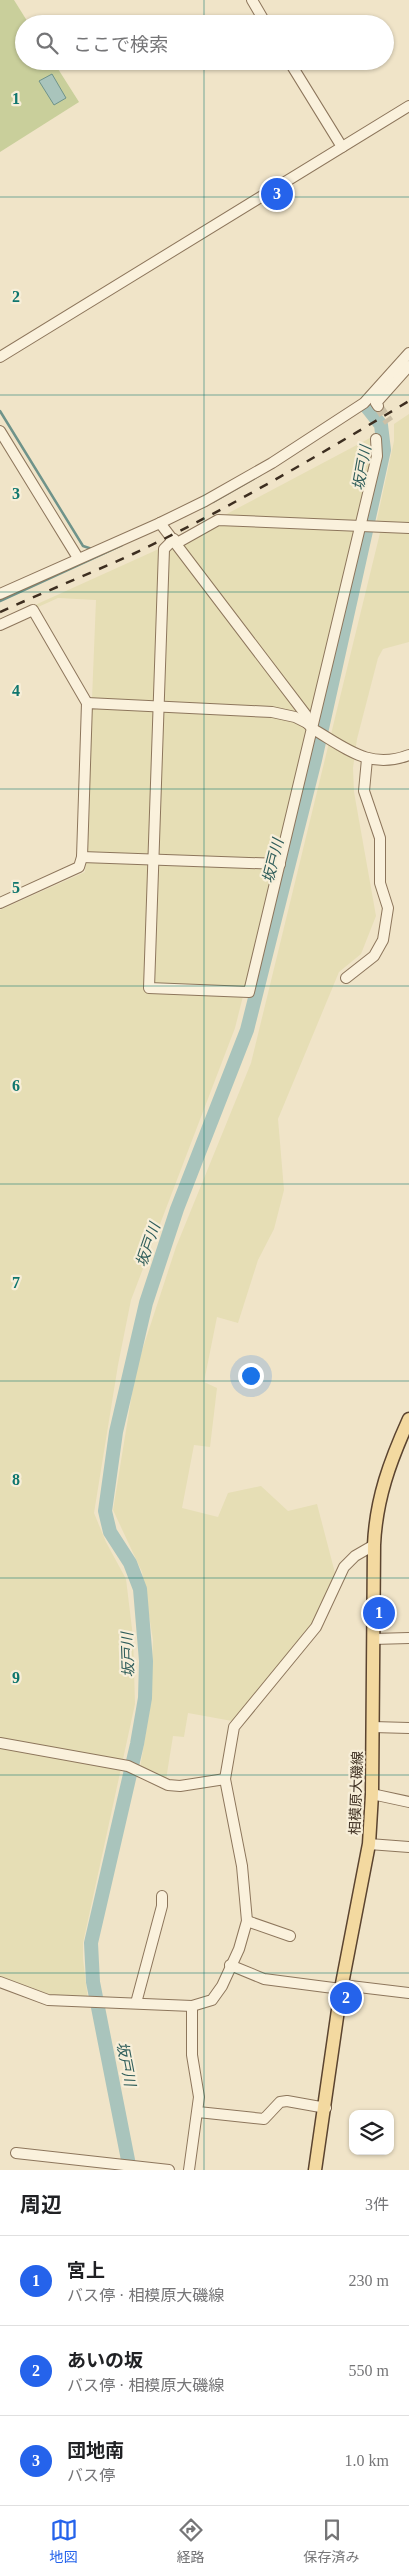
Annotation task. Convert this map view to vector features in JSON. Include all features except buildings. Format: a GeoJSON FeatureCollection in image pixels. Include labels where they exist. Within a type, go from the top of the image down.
{"type":"FeatureCollection","features":[{"type":"Feature","properties":{"kind":"main road","name":"相模原大磯線"},"geometry":{"type":"LineString","coordinates":[[315,2170],[326,2108],[342,1987],[369,1844],[372,1794],[374,1545],[379,1497],[395,1451],[409,1420]]}},
{"type":"Feature","properties":{"kind":"street"},"geometry":{"type":"LineString","coordinates":[[252,0],[261,15]]}},
{"type":"Feature","properties":{"kind":"street"},"geometry":{"type":"LineString","coordinates":[[295,70],[342,147]]}},
{"type":"Feature","properties":{"kind":"street"},"geometry":{"type":"LineString","coordinates":[[0,357],[409,106]]}},
{"type":"Feature","properties":{"kind":"street"},"geometry":{"type":"LineString","coordinates":[[0,594],[205,502],[272,463],[364,403],[409,353]]}},
{"type":"Feature","properties":{"kind":"street"},"geometry":{"type":"LineString","coordinates":[[378,406],[376,403],[409,366]]}},
{"type":"Feature","properties":{"kind":"street"},"geometry":{"type":"LineString","coordinates":[[0,431],[78,558]]}},
{"type":"Feature","properties":{"kind":"street"},"geometry":{"type":"LineString","coordinates":[[376,439],[377,456],[361,527],[310,726],[280,864],[249,992],[149,988],[164,549],[175,541],[218,520],[361,527],[409,528]]}},
{"type":"Feature","properties":{"kind":"street"},"geometry":{"type":"LineString","coordinates":[[160,523],[306,715],[310,726]]}},
{"type":"Feature","properties":{"kind":"street"},"geometry":{"type":"LineString","coordinates":[[0,625],[33,610],[87,703],[82,857],[78,867],[0,903]]}},
{"type":"Feature","properties":{"kind":"street"},"geometry":{"type":"LineString","coordinates":[[87,703],[272,712],[310,726],[367,759],[387,761],[409,755]]}},
{"type":"Feature","properties":{"kind":"street"},"geometry":{"type":"LineString","coordinates":[[346,978],[374,956],[383,940],[388,908],[380,883],[380,838],[364,791],[367,759]]}},
{"type":"Feature","properties":{"kind":"street"},"geometry":{"type":"LineString","coordinates":[[82,857],[280,864]]}},
{"type":"Feature","properties":{"kind":"street"},"geometry":{"type":"LineString","coordinates":[[0,1982],[48,2000],[192,2006],[212,2000],[222,1986],[230,1965],[239,1950],[247,1921],[242,1866],[225,1779],[234,1727],[316,1627],[344,1567],[355,1556],[374,1545]]}},
{"type":"Feature","properties":{"kind":"street"},"geometry":{"type":"LineString","coordinates":[[374,1639],[409,1638]]}},
{"type":"Feature","properties":{"kind":"street"},"geometry":{"type":"LineString","coordinates":[[373,1727],[409,1728]]}},
{"type":"Feature","properties":{"kind":"street"},"geometry":{"type":"LineString","coordinates":[[0,1743],[128,1766],[168,1785],[180,1786],[225,1779]]}},
{"type":"Feature","properties":{"kind":"street"},"geometry":{"type":"LineString","coordinates":[[372,1794],[409,1802]]}},
{"type":"Feature","properties":{"kind":"street"},"geometry":{"type":"LineString","coordinates":[[369,1844],[409,1847]]}},
{"type":"Feature","properties":{"kind":"street"},"geometry":{"type":"LineString","coordinates":[[136,2003],[162,1906],[162,1896]]}},
{"type":"Feature","properties":{"kind":"street"},"geometry":{"type":"LineString","coordinates":[[247,1921],[290,1936]]}},
{"type":"Feature","properties":{"kind":"street"},"geometry":{"type":"LineString","coordinates":[[230,1965],[264,1979],[409,1993]]}},
{"type":"Feature","properties":{"kind":"street"},"geometry":{"type":"LineString","coordinates":[[189,2170],[199,2097],[192,2055],[192,2006]]}},
{"type":"Feature","properties":{"kind":"street"},"geometry":{"type":"LineString","coordinates":[[198,2112],[264,2119],[280,2102],[287,2101],[326,2108]]}},
{"type":"Feature","properties":{"kind":"street"},"geometry":{"type":"LineString","coordinates":[[16,2153],[168,2170]]}},
{"type":"Feature","properties":{"kind":"shaded area"},"geometry":{"type":"Polygon","coordinates":[[[409,414],[409,642],[383,649],[378,658],[357,739],[353,768],[354,792],[376,916],[361,954],[339,972],[278,1119],[284,1190],[274,1229],[258,1260],[238,1323],[217,1317],[204,1382],[217,1388],[210,1447],[194,1445],[182,1508],[218,1517],[228,1493],[261,1486],[288,1511],[317,1504],[335,1573],[313,1624],[260,1690],[232,1721],[188,1713],[184,1737],[173,1736],[165,1786],[139,1774],[150,1708],[153,1640],[142,1572],[113,1510],[136,1369],[176,1247],[251,1063],[380,533],[376,524],[394,441],[394,424],[409,414]]]}},
{"type":"Feature","properties":{"kind":"shaded area"},"geometry":{"type":"Polygon","coordinates":[[[370,438],[372,458],[308,738],[235,1028],[131,1300],[118,1365],[94,1513],[106,1542],[126,1579],[133,1637],[135,1704],[83,1943],[88,2000],[64,1999],[18,1988],[0,1980],[0,910],[85,872],[96,600],[58,598],[36,608],[35,605],[172,543],[370,438]]]}},
{"type":"Feature","properties":{"kind":"green space"},"geometry":{"type":"Polygon","coordinates":[[[0,0],[14,0],[23,15],[15,15],[15,70],[59,70],[79,102],[0,152],[0,0]]]}},
{"type":"Feature","properties":{"kind":"water"},"geometry":{"type":"Polygon","coordinates":[[[52,74],[66,98],[54,105],[39,81],[52,74]]]}},
{"type":"Feature","properties":{"kind":"waterway","name":"坂戸川"},"geometry":{"type":"LineString","coordinates":[[130,2170],[93,1982],[91,1943],[137,1744],[145,1698],[146,1661],[140,1589],[130,1563],[110,1532],[105,1511],[116,1432],[146,1303],[177,1209],[247,1030],[315,760],[384,450],[381,425],[366,406],[376,394]]}},
{"type":"Feature","properties":{"kind":"waterway"},"geometry":{"type":"LineString","coordinates":[[0,411],[83,546],[92,549]]}},
{"type":"Feature","properties":{"kind":"waterway"},"geometry":{"type":"LineString","coordinates":[[213,502],[260,475]]}},
{"type":"Feature","properties":{"kind":"waterway"},"geometry":{"type":"LineString","coordinates":[[0,601],[122,545]]}},
{"type":"Feature","properties":{"kind":"tunnel"},"geometry":{"type":"LineString","coordinates":[[378,406],[389,422]]}},
{"type":"Feature","properties":{"kind":"railway"},"geometry":{"type":"LineString","coordinates":[[0,612],[133,554],[204,519],[409,401]]}},
{"type":"Feature","properties":{"kind":"place","name":"団地南"},"geometry":{"type":"Point","coordinates":[277,194]}},
{"type":"Feature","properties":{"kind":"place","name":"宮上"},"geometry":{"type":"Point","coordinates":[379,1613]}},
{"type":"Feature","properties":{"kind":"place","name":"あいの坂"},"geometry":{"type":"Point","coordinates":[346,1998]}}]}
